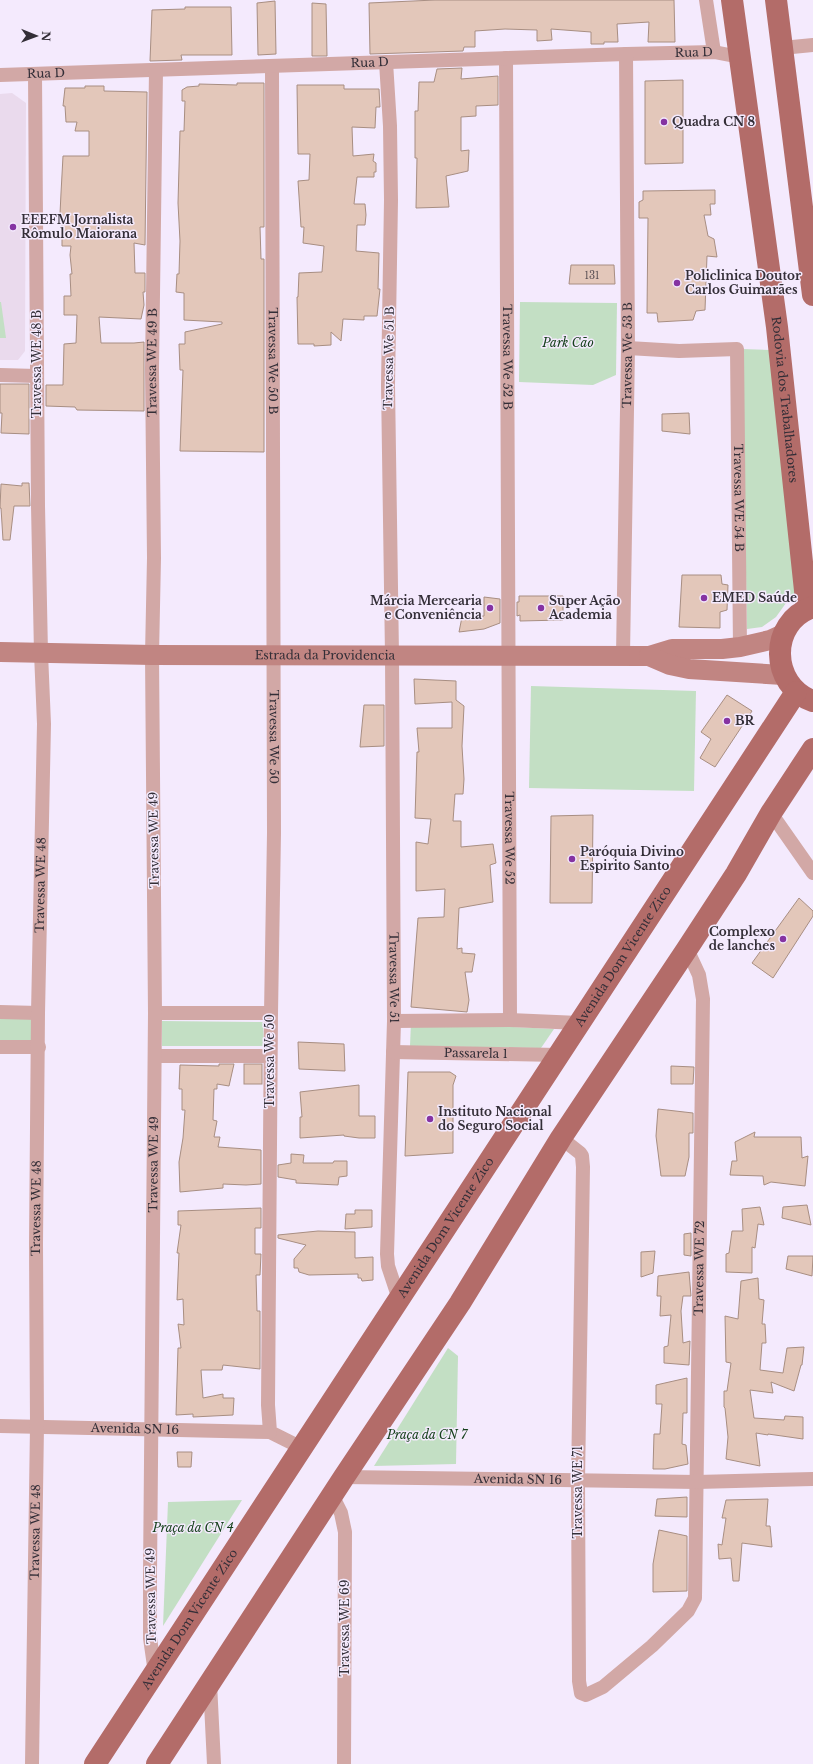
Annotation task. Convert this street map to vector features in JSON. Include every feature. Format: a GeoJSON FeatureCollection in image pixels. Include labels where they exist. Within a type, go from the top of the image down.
{"type":"FeatureCollection","features":[{"type":"Feature","properties":{"kind":"main road","name":"Rodovia dos Trabalhadores"},"geometry":{"type":"LineString","coordinates":[[732,0],[777,327],[810,608]]}},
{"type":"Feature","properties":{"kind":"main road"},"geometry":{"type":"LineString","coordinates":[[776,0],[813,295]]}},
{"type":"Feature","properties":{"kind":"main road"},"geometry":{"type":"LineString","coordinates":[[797,689],[779,654],[783,634],[793,619],[810,608]]}},
{"type":"Feature","properties":{"kind":"main road","name":"Estrada da Providencia"},"geometry":{"type":"LineString","coordinates":[[0,652],[152,655],[650,656],[672,649],[722,649],[740,647],[770,640],[783,634]]}},
{"type":"Feature","properties":{"kind":"main road","name":"Estrada da Providencia"},"geometry":{"type":"LineString","coordinates":[[650,656],[670,666],[797,689]]}},
{"type":"Feature","properties":{"kind":"main road","name":"Avenida Dom Vicente Zico"},"geometry":{"type":"LineString","coordinates":[[95,1764],[797,689]]}},
{"type":"Feature","properties":{"kind":"main road"},"geometry":{"type":"LineString","coordinates":[[157,1764],[338,1486],[460,1303],[561,1138],[736,874],[770,813],[813,749]]}},
{"type":"Feature","properties":{"kind":"street"},"geometry":{"type":"LineString","coordinates":[[706,0],[714,52]]}},
{"type":"Feature","properties":{"kind":"street"},"geometry":{"type":"LineString","coordinates":[[782,48],[813,45]]}},
{"type":"Feature","properties":{"kind":"street","name":"Rua D"},"geometry":{"type":"LineString","coordinates":[[0,75],[626,54],[714,52],[740,57]]}},
{"type":"Feature","properties":{"kind":"street","name":"Travessa We 53 B"},"geometry":{"type":"LineString","coordinates":[[623,655],[628,348],[626,54]]}},
{"type":"Feature","properties":{"kind":"street","name":"Travessa We 52 B"},"geometry":{"type":"LineString","coordinates":[[506,58],[509,655]]}},
{"type":"Feature","properties":{"kind":"street","name":"Travessa We 51 B"},"geometry":{"type":"LineString","coordinates":[[386,62],[390,126],[391,200],[388,385],[392,655]]}},
{"type":"Feature","properties":{"kind":"street","name":"Travessa We 50 B"},"geometry":{"type":"LineString","coordinates":[[272,67],[273,655]]}},
{"type":"Feature","properties":{"kind":"street","name":"Travessa WE 49 B"},"geometry":{"type":"LineString","coordinates":[[152,655],[154,558],[152,369],[156,70]]}},
{"type":"Feature","properties":{"kind":"street","name":"Travessa WE 48 B"},"geometry":{"type":"LineString","coordinates":[[35,74],[40,653]]}},
{"type":"Feature","properties":{"kind":"street","name":"Travessa WE 54 B"},"geometry":{"type":"LineString","coordinates":[[628,348],[679,351],[737,349],[740,647]]}},
{"type":"Feature","properties":{"kind":"street"},"geometry":{"type":"LineString","coordinates":[[0,375],[37,376]]}},
{"type":"Feature","properties":{"kind":"street","name":"Travessa WE 48"},"geometry":{"type":"LineString","coordinates":[[32,1764],[37,1426],[36,1244],[39,1047],[38,1012],[44,724],[40,653]]}},
{"type":"Feature","properties":{"kind":"street","name":"Travessa WE 49"},"geometry":{"type":"LineString","coordinates":[[152,655],[155,1056],[150,1429],[150,1638],[155,1673]]}},
{"type":"Feature","properties":{"kind":"street","name":"Travessa We 50"},"geometry":{"type":"LineString","coordinates":[[270,1432],[268,1390],[270,1056],[274,833],[273,655]]}},
{"type":"Feature","properties":{"kind":"street","name":"Travessa We 51"},"geometry":{"type":"LineString","coordinates":[[392,655],[394,1021],[387,1260],[399,1299]]}},
{"type":"Feature","properties":{"kind":"street","name":"Travessa We 52"},"geometry":{"type":"LineString","coordinates":[[509,655],[510,1020]]}},
{"type":"Feature","properties":{"kind":"street"},"geometry":{"type":"LineString","coordinates":[[770,813],[813,873]]}},
{"type":"Feature","properties":{"kind":"street","name":"Travessa WE 72"},"geometry":{"type":"LineString","coordinates":[[687,949],[699,975],[702,994],[696,1590]]}},
{"type":"Feature","properties":{"kind":"street"},"geometry":{"type":"LineString","coordinates":[[0,1012],[38,1012]]}},
{"type":"Feature","properties":{"kind":"street"},"geometry":{"type":"LineString","coordinates":[[155,1013],[271,1013]]}},
{"type":"Feature","properties":{"kind":"street"},"geometry":{"type":"LineString","coordinates":[[394,1021],[510,1020],[579,1023]]}},
{"type":"Feature","properties":{"kind":"street"},"geometry":{"type":"LineString","coordinates":[[0,1047],[39,1047]]}},
{"type":"Feature","properties":{"kind":"street","name":"Passarela 1"},"geometry":{"type":"LineString","coordinates":[[393,1052],[558,1055]]}},
{"type":"Feature","properties":{"kind":"street"},"geometry":{"type":"LineString","coordinates":[[155,1056],[270,1056]]}},
{"type":"Feature","properties":{"kind":"street","name":"Travessa WE 71"},"geometry":{"type":"LineString","coordinates":[[561,1138],[580,1153],[582,1156],[583,1167],[578,1480],[579,1681],[581,1693],[586,1695],[603,1687],[652,1646],[688,1611],[693,1604],[696,1590]]}},
{"type":"Feature","properties":{"kind":"street","name":"Avenida SN 16"},"geometry":{"type":"LineString","coordinates":[[0,1426],[270,1432]]}},
{"type":"Feature","properties":{"kind":"street"},"geometry":{"type":"LineString","coordinates":[[270,1432],[302,1448]]}},
{"type":"Feature","properties":{"kind":"street","name":"Avenida SN 16"},"geometry":{"type":"LineString","coordinates":[[338,1486],[578,1480],[697,1482],[813,1479]]}},
{"type":"Feature","properties":{"kind":"street","name":"Travessa WE 69"},"geometry":{"type":"LineString","coordinates":[[338,1486],[345,1532],[344,1764]]}},
{"type":"Feature","properties":{"kind":"street"},"geometry":{"type":"LineString","coordinates":[[210,1683],[214,1764]]}},
{"type":"Feature","properties":{"kind":"shaded area","name":"EEEFM Jornalista Rômulo Maiorana"},"geometry":{"type":"Polygon","coordinates":[[[12,93],[26,103],[25,351],[18,360],[0,360],[0,94],[12,93]]]}},
{"type":"Feature","properties":{"kind":"green space"},"geometry":{"type":"Polygon","coordinates":[[[1,302],[6,338],[0,338],[1,302]]]}},
{"type":"Feature","properties":{"kind":"green space","name":"Park Cão"},"geometry":{"type":"Polygon","coordinates":[[[520,302],[617,303],[616,375],[593,385],[519,382],[520,302]]]}},
{"type":"Feature","properties":{"kind":"green space"},"geometry":{"type":"Polygon","coordinates":[[[742,349],[770,350],[799,593],[786,603],[776,617],[762,627],[747,629],[742,349]]]}},
{"type":"Feature","properties":{"kind":"green space"},"geometry":{"type":"Polygon","coordinates":[[[531,686],[696,691],[694,791],[529,788],[531,686]]]}},
{"type":"Feature","properties":{"kind":"green space"},"geometry":{"type":"Polygon","coordinates":[[[0,1012],[38,1013],[39,1047],[0,1047],[0,1012]]]}},
{"type":"Feature","properties":{"kind":"green space"},"geometry":{"type":"Polygon","coordinates":[[[162,1021],[263,1022],[264,1046],[162,1046],[162,1021]]]}},
{"type":"Feature","properties":{"kind":"green space"},"geometry":{"type":"Polygon","coordinates":[[[411,1022],[554,1029],[541,1048],[410,1046],[411,1022]]]}},
{"type":"Feature","properties":{"kind":"green space","name":"Praça da CN 7"},"geometry":{"type":"Polygon","coordinates":[[[448,1348],[458,1356],[456,1464],[374,1466],[448,1348]]]}},
{"type":"Feature","properties":{"kind":"green space","name":"Praça da CN 4"},"geometry":{"type":"Polygon","coordinates":[[[242,1500],[163,1626],[168,1502],[242,1500]]]}},
{"type":"Feature","properties":{"kind":"building"},"geometry":{"type":"Polygon","coordinates":[[[435,0],[674,0],[675,42],[648,42],[649,22],[617,24],[618,42],[604,42],[604,44],[591,44],[591,32],[551,29],[552,40],[537,41],[537,30],[505,29],[475,31],[475,47],[464,47],[463,51],[370,54],[369,3],[435,0]]]}},
{"type":"Feature","properties":{"kind":"building"},"geometry":{"type":"Polygon","coordinates":[[[275,1],[276,54],[258,55],[257,3],[275,1]]]}},
{"type":"Feature","properties":{"kind":"building"},"geometry":{"type":"Polygon","coordinates":[[[312,3],[326,4],[327,56],[312,56],[312,3]]]}},
{"type":"Feature","properties":{"kind":"building"},"geometry":{"type":"Polygon","coordinates":[[[185,7],[231,7],[232,55],[181,55],[182,60],[150,61],[152,10],[185,9],[185,7]]]}},
{"type":"Feature","properties":{"kind":"building"},"geometry":{"type":"Polygon","coordinates":[[[462,68],[461,79],[498,76],[498,105],[476,106],[476,116],[461,117],[461,151],[469,150],[468,171],[446,176],[449,207],[416,208],[417,158],[415,158],[415,111],[418,111],[419,82],[434,82],[437,69],[462,68]]]}},
{"type":"Feature","properties":{"kind":"building","name":"Quadra CN 8"},"geometry":{"type":"Polygon","coordinates":[[[683,80],[683,163],[645,164],[645,81],[683,80]]]}},
{"type":"Feature","properties":{"kind":"building"},"geometry":{"type":"Polygon","coordinates":[[[237,83],[264,83],[264,227],[260,227],[261,259],[264,259],[264,452],[180,451],[183,370],[180,370],[179,344],[185,344],[185,332],[222,324],[222,322],[184,320],[184,293],[176,292],[177,274],[179,274],[180,241],[178,203],[180,131],[184,131],[185,101],[182,101],[182,90],[187,87],[199,86],[199,84],[237,85],[237,83]]]}},
{"type":"Feature","properties":{"kind":"building"},"geometry":{"type":"Polygon","coordinates":[[[297,85],[344,85],[344,89],[379,89],[380,107],[376,107],[375,128],[352,127],[353,156],[374,154],[373,161],[376,163],[376,172],[374,172],[374,177],[357,177],[354,204],[365,204],[366,215],[365,225],[357,225],[356,251],[379,253],[378,289],[380,289],[377,316],[364,316],[364,320],[343,319],[341,341],[331,332],[331,345],[314,346],[314,344],[298,344],[297,297],[299,273],[322,272],[324,246],[303,243],[304,227],[301,227],[298,181],[309,180],[310,154],[298,154],[297,85]]]}},
{"type":"Feature","properties":{"kind":"building"},"geometry":{"type":"Polygon","coordinates":[[[85,86],[104,86],[104,91],[147,92],[145,245],[134,243],[135,273],[145,273],[145,292],[143,292],[144,305],[141,319],[99,317],[101,343],[144,342],[144,411],[77,410],[75,407],[46,406],[46,385],[63,385],[64,344],[76,343],[77,315],[64,315],[64,296],[71,296],[70,274],[72,274],[70,255],[71,246],[62,246],[62,214],[60,214],[63,156],[89,156],[89,131],[75,131],[77,122],[66,122],[65,106],[63,106],[65,88],[85,88],[85,86]]]}},
{"type":"Feature","properties":{"kind":"building","name":"Policlinica Doutor Carlos Guimarães"},"geometry":{"type":"Polygon","coordinates":[[[715,190],[715,204],[710,204],[711,215],[704,215],[708,236],[714,239],[717,257],[707,256],[705,310],[696,311],[693,320],[658,322],[657,313],[647,313],[648,218],[639,218],[639,202],[643,200],[643,191],[715,190]]]}},
{"type":"Feature","properties":{"kind":"building"},"geometry":{"type":"Polygon","coordinates":[[[571,265],[614,265],[615,284],[569,284],[571,265]]]}},
{"type":"Feature","properties":{"kind":"building"},"geometry":{"type":"Polygon","coordinates":[[[0,384],[29,384],[29,434],[1,433],[2,413],[0,413],[0,384]]]}},
{"type":"Feature","properties":{"kind":"building"},"geometry":{"type":"Polygon","coordinates":[[[689,413],[690,434],[662,431],[662,414],[689,413]]]}},
{"type":"Feature","properties":{"kind":"building"},"geometry":{"type":"Polygon","coordinates":[[[22,483],[29,483],[30,506],[14,506],[10,540],[3,540],[0,508],[1,484],[22,486],[22,483]]]}},
{"type":"Feature","properties":{"kind":"building","name":"EMED Saúde"},"geometry":{"type":"Polygon","coordinates":[[[682,575],[721,575],[722,584],[728,585],[727,610],[720,612],[720,628],[679,627],[682,575]]]}},
{"type":"Feature","properties":{"kind":"building","name":"Super Ação Academia"},"geometry":{"type":"Polygon","coordinates":[[[519,596],[563,596],[563,620],[520,621],[520,615],[517,616],[517,602],[519,602],[519,596]]]}},
{"type":"Feature","properties":{"kind":"building","name":"Márcia Mercearia e Conveniência"},"geometry":{"type":"Polygon","coordinates":[[[484,597],[500,599],[500,623],[484,629],[459,632],[462,617],[484,616],[484,597]]]}},
{"type":"Feature","properties":{"kind":"building"},"geometry":{"type":"Polygon","coordinates":[[[414,679],[456,681],[456,700],[464,706],[462,746],[464,779],[463,794],[455,794],[453,821],[461,821],[461,847],[493,844],[496,863],[490,865],[493,902],[459,908],[457,949],[462,948],[462,953],[475,954],[472,972],[465,972],[469,1000],[467,1012],[411,1007],[418,918],[444,917],[445,889],[416,891],[416,842],[428,844],[431,819],[415,818],[417,752],[419,752],[417,728],[452,728],[452,702],[415,704],[414,679]]]}},
{"type":"Feature","properties":{"kind":"building","name":"BR"},"geometry":{"type":"Polygon","coordinates":[[[727,695],[752,711],[715,767],[700,758],[711,739],[701,732],[727,695]]]}},
{"type":"Feature","properties":{"kind":"building"},"geometry":{"type":"Polygon","coordinates":[[[364,705],[384,705],[384,746],[360,747],[364,705]]]}},
{"type":"Feature","properties":{"kind":"building","name":"Paróquia Divino Espirito Santo"},"geometry":{"type":"Polygon","coordinates":[[[593,815],[592,903],[550,903],[551,816],[593,815]]]}},
{"type":"Feature","properties":{"kind":"building","name":"Complexo de lanches"},"geometry":{"type":"Polygon","coordinates":[[[799,898],[813,911],[813,916],[773,978],[752,963],[799,898]]]}},
{"type":"Feature","properties":{"kind":"building"},"geometry":{"type":"Polygon","coordinates":[[[298,1042],[344,1044],[345,1071],[299,1069],[298,1042]]]}},
{"type":"Feature","properties":{"kind":"building"},"geometry":{"type":"Polygon","coordinates":[[[219,1064],[234,1064],[229,1086],[217,1084],[217,1089],[214,1089],[213,1120],[217,1121],[214,1137],[220,1137],[218,1147],[261,1150],[261,1184],[223,1184],[223,1188],[180,1192],[179,1162],[183,1138],[185,1110],[182,1110],[182,1089],[179,1089],[180,1065],[219,1066],[219,1064]]]}},
{"type":"Feature","properties":{"kind":"building"},"geometry":{"type":"Polygon","coordinates":[[[244,1064],[262,1064],[262,1084],[244,1084],[244,1064]]]}},
{"type":"Feature","properties":{"kind":"building"},"geometry":{"type":"Polygon","coordinates":[[[671,1066],[694,1067],[693,1084],[671,1084],[671,1066]]]}},
{"type":"Feature","properties":{"kind":"building","name":"Instituto Nacional do Seguro Social"},"geometry":{"type":"Polygon","coordinates":[[[408,1072],[450,1072],[456,1076],[453,1085],[453,1153],[405,1156],[408,1072]]]}},
{"type":"Feature","properties":{"kind":"building"},"geometry":{"type":"Polygon","coordinates":[[[359,1085],[359,1116],[375,1116],[375,1138],[359,1138],[344,1135],[300,1138],[300,1117],[302,1117],[300,1092],[359,1085]]]}},
{"type":"Feature","properties":{"kind":"building"},"geometry":{"type":"Polygon","coordinates":[[[658,1109],[693,1113],[693,1133],[689,1133],[689,1157],[685,1176],[661,1176],[656,1136],[658,1109]]]}},
{"type":"Feature","properties":{"kind":"building"},"geometry":{"type":"Polygon","coordinates":[[[755,1132],[754,1137],[801,1137],[802,1158],[808,1156],[805,1186],[771,1182],[764,1185],[763,1176],[730,1175],[732,1161],[737,1161],[735,1142],[755,1132]]]}},
{"type":"Feature","properties":{"kind":"building"},"geometry":{"type":"Polygon","coordinates":[[[291,1154],[304,1155],[303,1163],[333,1163],[334,1161],[347,1161],[347,1176],[339,1177],[338,1185],[296,1183],[296,1180],[278,1177],[278,1165],[291,1163],[291,1154]]]}},
{"type":"Feature","properties":{"kind":"building"},"geometry":{"type":"Polygon","coordinates":[[[807,1205],[811,1225],[782,1218],[783,1207],[807,1205]]]}},
{"type":"Feature","properties":{"kind":"building"},"geometry":{"type":"Polygon","coordinates":[[[760,1207],[764,1225],[758,1224],[755,1248],[752,1247],[752,1273],[726,1272],[726,1254],[729,1253],[732,1231],[743,1231],[742,1209],[760,1207]]]}},
{"type":"Feature","properties":{"kind":"building"},"geometry":{"type":"Polygon","coordinates":[[[261,1208],[261,1228],[255,1228],[255,1254],[261,1254],[260,1275],[256,1275],[257,1311],[260,1311],[260,1369],[223,1365],[222,1370],[201,1370],[203,1398],[223,1394],[223,1398],[234,1398],[233,1415],[193,1417],[193,1414],[176,1415],[178,1348],[181,1348],[178,1324],[184,1325],[183,1299],[177,1300],[179,1253],[177,1253],[181,1225],[178,1225],[178,1211],[261,1208]]]}},
{"type":"Feature","properties":{"kind":"building"},"geometry":{"type":"Polygon","coordinates":[[[355,1210],[372,1210],[372,1227],[345,1229],[346,1214],[355,1214],[355,1210]]]}},
{"type":"Feature","properties":{"kind":"building"},"geometry":{"type":"Polygon","coordinates":[[[318,1231],[355,1232],[355,1258],[373,1257],[373,1280],[362,1281],[361,1278],[358,1278],[358,1274],[309,1275],[299,1272],[298,1268],[294,1268],[294,1259],[306,1245],[278,1238],[278,1235],[318,1231]]]}},
{"type":"Feature","properties":{"kind":"building"},"geometry":{"type":"Polygon","coordinates":[[[691,1233],[691,1256],[684,1255],[684,1234],[691,1233]]]}},
{"type":"Feature","properties":{"kind":"building"},"geometry":{"type":"Polygon","coordinates":[[[655,1251],[653,1273],[641,1277],[641,1252],[655,1251]]]}},
{"type":"Feature","properties":{"kind":"building"},"geometry":{"type":"Polygon","coordinates":[[[788,1256],[813,1256],[812,1276],[786,1269],[788,1256]]]}},
{"type":"Feature","properties":{"kind":"building"},"geometry":{"type":"Polygon","coordinates":[[[689,1272],[691,1296],[683,1296],[681,1311],[683,1343],[690,1341],[689,1365],[664,1363],[664,1347],[668,1346],[671,1315],[660,1316],[661,1296],[657,1296],[658,1276],[689,1272]]]}},
{"type":"Feature","properties":{"kind":"building"},"geometry":{"type":"Polygon","coordinates":[[[758,1278],[759,1299],[764,1300],[762,1324],[765,1324],[766,1343],[762,1343],[760,1370],[783,1373],[787,1348],[804,1347],[802,1365],[794,1391],[771,1382],[773,1393],[750,1390],[754,1418],[784,1420],[785,1416],[803,1417],[803,1439],[756,1433],[760,1466],[726,1459],[728,1437],[724,1407],[724,1391],[727,1391],[731,1363],[726,1362],[725,1316],[738,1319],[741,1281],[758,1278]]]}},
{"type":"Feature","properties":{"kind":"building"},"geometry":{"type":"Polygon","coordinates":[[[687,1378],[687,1413],[683,1413],[682,1444],[686,1445],[688,1464],[665,1469],[653,1469],[654,1434],[660,1434],[662,1404],[656,1404],[656,1385],[687,1378]]]}},
{"type":"Feature","properties":{"kind":"building"},"geometry":{"type":"Polygon","coordinates":[[[177,1452],[192,1452],[191,1467],[178,1467],[177,1452]]]}},
{"type":"Feature","properties":{"kind":"building"},"geometry":{"type":"Polygon","coordinates":[[[687,1497],[687,1517],[655,1516],[657,1499],[687,1497]]]}},
{"type":"Feature","properties":{"kind":"building"},"geometry":{"type":"Polygon","coordinates":[[[768,1499],[766,1526],[770,1526],[772,1547],[742,1543],[739,1581],[733,1581],[731,1558],[719,1559],[718,1544],[722,1545],[726,1518],[722,1518],[726,1500],[768,1499]]]}},
{"type":"Feature","properties":{"kind":"building"},"geometry":{"type":"Polygon","coordinates":[[[659,1530],[687,1536],[687,1591],[653,1592],[653,1564],[659,1530]]]}},
{"type":"Feature","properties":{"kind":"place","name":"Quadra CN 8"},"geometry":{"type":"Point","coordinates":[664,122]}},
{"type":"Feature","properties":{"kind":"place","name":"EEEFM Jornalista Rômulo Maiorana"},"geometry":{"type":"Point","coordinates":[13,227]}},
{"type":"Feature","properties":{"kind":"place","name":"Policlinica Doutor Carlos Guimarães"},"geometry":{"type":"Point","coordinates":[677,283]}},
{"type":"Feature","properties":{"kind":"place","name":"EMED Saúde"},"geometry":{"type":"Point","coordinates":[704,598]}},
{"type":"Feature","properties":{"kind":"place","name":"Márcia Mercearia e Conveniência"},"geometry":{"type":"Point","coordinates":[490,608]}},
{"type":"Feature","properties":{"kind":"place","name":"Super Ação Academia"},"geometry":{"type":"Point","coordinates":[541,608]}},
{"type":"Feature","properties":{"kind":"place","name":"BR"},"geometry":{"type":"Point","coordinates":[727,721]}},
{"type":"Feature","properties":{"kind":"place","name":"Paróquia Divino Espirito Santo"},"geometry":{"type":"Point","coordinates":[572,859]}},
{"type":"Feature","properties":{"kind":"place","name":"Complexo de lanches"},"geometry":{"type":"Point","coordinates":[783,939]}},
{"type":"Feature","properties":{"kind":"place","name":"Instituto Nacional do Seguro Social"},"geometry":{"type":"Point","coordinates":[430,1119]}}]}
